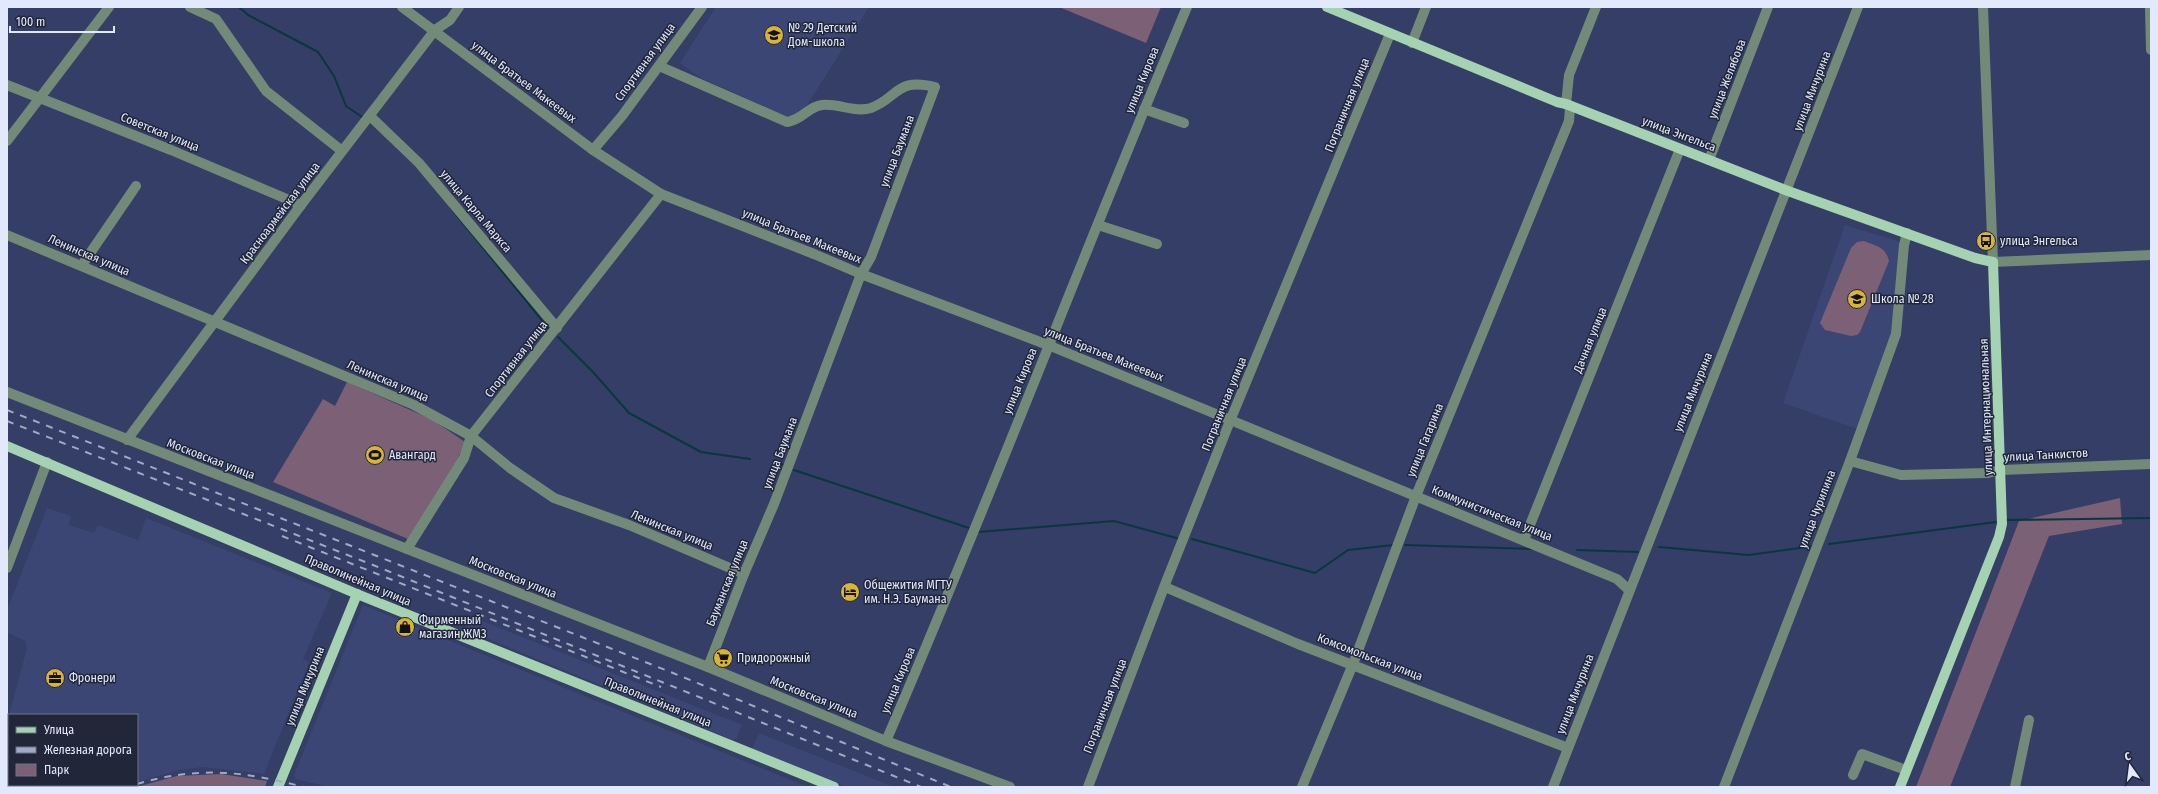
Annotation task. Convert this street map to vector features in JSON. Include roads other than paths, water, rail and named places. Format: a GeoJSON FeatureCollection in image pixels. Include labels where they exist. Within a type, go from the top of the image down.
{"type":"FeatureCollection","features":[{"type":"Feature","properties":{"kind":"main road","name":"улица Энгельса"},"geometry":{"type":"LineString","coordinates":[[1327,7],[1557,102],[1566,104],[1680,150],[1788,191],[1978,259],[1993,262]]}},
{"type":"Feature","properties":{"kind":"main road","name":"улица Интернациональная"},"geometry":{"type":"LineString","coordinates":[[1900,787],[1999,537],[2002,524],[1993,262]]}},
{"type":"Feature","properties":{"kind":"main road","name":"Праволинейная улица"},"geometry":{"type":"LineString","coordinates":[[7,446],[357,594],[834,787]]}},
{"type":"Feature","properties":{"kind":"main road","name":"улица Мичурина"},"geometry":{"type":"LineString","coordinates":[[278,787],[357,594]]}},
{"type":"Feature","properties":{"kind":"street"},"geometry":{"type":"LineString","coordinates":[[7,141],[109,7]]}},
{"type":"Feature","properties":{"kind":"street"},"geometry":{"type":"LineString","coordinates":[[190,7],[216,19],[266,91],[342,151]]}},
{"type":"Feature","properties":{"kind":"street","name":"улица Братьев Макеевых"},"geometry":{"type":"LineString","coordinates":[[402,7],[593,150],[661,194],[814,254],[860,274],[1048,345],[1230,421]]}},
{"type":"Feature","properties":{"kind":"street","name":"Красноармейская улица"},"geometry":{"type":"LineString","coordinates":[[127,440],[301,205],[434,30],[450,20],[459,7]]}},
{"type":"Feature","properties":{"kind":"street","name":"Спортивная улица"},"geometry":{"type":"LineString","coordinates":[[593,150],[622,116],[702,7]]}},
{"type":"Feature","properties":{"kind":"street","name":"улица Кирова"},"geometry":{"type":"LineString","coordinates":[[886,741],[971,540],[1048,345],[1186,7]]}},
{"type":"Feature","properties":{"kind":"street"},"geometry":{"type":"LineString","coordinates":[[1412,43],[1426,7]]}},
{"type":"Feature","properties":{"kind":"street"},"geometry":{"type":"LineString","coordinates":[[1566,104],[1569,75],[1596,7]]}},
{"type":"Feature","properties":{"kind":"street","name":"улица Желябова"},"geometry":{"type":"LineString","coordinates":[[1709,160],[1768,7]]}},
{"type":"Feature","properties":{"kind":"street","name":"улица Мичурина"},"geometry":{"type":"LineString","coordinates":[[1554,787],[1629,590],[1788,191],[1858,7]]}},
{"type":"Feature","properties":{"kind":"street","name":"улица Интернациональная"},"geometry":{"type":"LineString","coordinates":[[1983,7],[1993,262]]}},
{"type":"Feature","properties":{"kind":"street"},"geometry":{"type":"LineString","coordinates":[[2150,7],[2151,50]]}},
{"type":"Feature","properties":{"kind":"street","name":"Пограничная улица"},"geometry":{"type":"LineString","coordinates":[[1088,787],[1230,421],[1390,34]]}},
{"type":"Feature","properties":{"kind":"street","name":"улица Баумана"},"geometry":{"type":"LineString","coordinates":[[659,66],[787,122],[798,120],[816,106],[830,104],[866,109],[877,104],[904,86],[915,84],[935,87],[871,257],[860,274],[773,506]]}},
{"type":"Feature","properties":{"kind":"street","name":"Советская улица"},"geometry":{"type":"LineString","coordinates":[[7,85],[40,97],[301,205]]}},
{"type":"Feature","properties":{"kind":"street","name":"улица Гагарина"},"geometry":{"type":"LineString","coordinates":[[1302,787],[1353,664],[1416,496],[1568,121],[1570,108],[1566,104]]}},
{"type":"Feature","properties":{"kind":"street"},"geometry":{"type":"LineString","coordinates":[[1144,109],[1184,123]]}},
{"type":"Feature","properties":{"kind":"street","name":"улица Карла Маркса"},"geometry":{"type":"LineString","coordinates":[[370,116],[419,163],[557,328]]}},
{"type":"Feature","properties":{"kind":"street","name":"Дачная улица"},"geometry":{"type":"LineString","coordinates":[[1524,540],[1680,150]]}},
{"type":"Feature","properties":{"kind":"street"},"geometry":{"type":"LineString","coordinates":[[82,265],[136,186]]}},
{"type":"Feature","properties":{"kind":"street","name":"Спортивная улица"},"geometry":{"type":"LineString","coordinates":[[407,549],[464,458],[471,436],[661,194]]}},
{"type":"Feature","properties":{"kind":"street"},"geometry":{"type":"LineString","coordinates":[[1098,225],[1156,244]]}},
{"type":"Feature","properties":{"kind":"street","name":"улица Чурилина"},"geometry":{"type":"LineString","coordinates":[[1724,787],[1850,461],[1896,334],[1904,245],[1907,233]]}},
{"type":"Feature","properties":{"kind":"street","name":"Ленинская улица"},"geometry":{"type":"LineString","coordinates":[[7,235],[82,265],[414,405],[471,436],[522,477],[554,498],[629,525],[744,574]]}},
{"type":"Feature","properties":{"kind":"street","name":"улица Энгельса"},"geometry":{"type":"LineString","coordinates":[[1993,262],[2151,255]]}},
{"type":"Feature","properties":{"kind":"street","name":"Московская улица"},"geometry":{"type":"LineString","coordinates":[[7,392],[708,667],[886,741],[1010,787]]}},
{"type":"Feature","properties":{"kind":"street","name":"Коммунистическая улица"},"geometry":{"type":"LineString","coordinates":[[1230,421],[1617,579],[1629,590]]}},
{"type":"Feature","properties":{"kind":"street","name":"улица Танкистов"},"geometry":{"type":"LineString","coordinates":[[1850,461],[1902,476],[1988,473],[2001,470],[2151,464]]}},
{"type":"Feature","properties":{"kind":"street"},"geometry":{"type":"LineString","coordinates":[[7,568],[47,462]]}},
{"type":"Feature","properties":{"kind":"street","name":"Бауманская улица"},"geometry":{"type":"LineString","coordinates":[[708,667],[744,574],[773,506]]}},
{"type":"Feature","properties":{"kind":"street","name":"Комсомольская улица"},"geometry":{"type":"LineString","coordinates":[[1165,586],[1298,644],[1568,748]]}},
{"type":"Feature","properties":{"kind":"street"},"geometry":{"type":"LineString","coordinates":[[2015,787],[2029,720]]}},
{"type":"Feature","properties":{"kind":"street"},"geometry":{"type":"LineString","coordinates":[[1853,776],[1862,754],[1906,770]]}},
{"type":"Feature","properties":{"kind":"waterway"},"geometry":{"type":"LineString","coordinates":[[239,7],[248,15],[318,52],[334,76],[346,106],[362,117]]}},
{"type":"Feature","properties":{"kind":"waterway"},"geometry":{"type":"LineString","coordinates":[[450,207],[549,329]]}},
{"type":"Feature","properties":{"kind":"waterway"},"geometry":{"type":"LineString","coordinates":[[558,337],[593,372],[629,413],[701,452],[750,459]]}},
{"type":"Feature","properties":{"kind":"waterway"},"geometry":{"type":"LineString","coordinates":[[794,470],[969,528]]}},
{"type":"Feature","properties":{"kind":"waterway"},"geometry":{"type":"LineString","coordinates":[[2007,520],[2151,518]]}},
{"type":"Feature","properties":{"kind":"waterway"},"geometry":{"type":"LineString","coordinates":[[978,532],[1114,521],[1180,539]]}},
{"type":"Feature","properties":{"kind":"waterway"},"geometry":{"type":"LineString","coordinates":[[1829,544],[1996,522]]}},
{"type":"Feature","properties":{"kind":"waterway"},"geometry":{"type":"LineString","coordinates":[[1192,539],[1315,573],[1348,550],[1393,545]]}},
{"type":"Feature","properties":{"kind":"waterway"},"geometry":{"type":"LineString","coordinates":[[1405,545],[1532,549]]}},
{"type":"Feature","properties":{"kind":"waterway"},"geometry":{"type":"LineString","coordinates":[[1659,547],[1749,555],[1813,546]]}},
{"type":"Feature","properties":{"kind":"waterway"},"geometry":{"type":"LineString","coordinates":[[1577,550],[1638,552]]}},
{"type":"Feature","properties":{"kind":"railway"},"geometry":{"type":"LineString","coordinates":[[7,410],[673,673],[951,787]]}},
{"type":"Feature","properties":{"kind":"railway"},"geometry":{"type":"LineString","coordinates":[[7,421],[373,565],[921,787]]}},
{"type":"Feature","properties":{"kind":"railway"},"geometry":{"type":"LineString","coordinates":[[282,536],[661,687]]}},
{"type":"Feature","properties":{"kind":"railway"},"geometry":{"type":"LineString","coordinates":[[138,784],[160,778],[181,775],[220,773],[260,777],[304,787]]}},
{"type":"Feature","properties":{"kind":"place","name":"№ 29 Детский Дом-школа"},"geometry":{"type":"Point","coordinates":[774,35]}},
{"type":"Feature","properties":{"kind":"place","name":"улица Энгельса"},"geometry":{"type":"Point","coordinates":[1986,241]}},
{"type":"Feature","properties":{"kind":"place","name":"Школа № 28"},"geometry":{"type":"Point","coordinates":[1857,299]}},
{"type":"Feature","properties":{"kind":"place","name":"Авангард"},"geometry":{"type":"Point","coordinates":[375,455]}},
{"type":"Feature","properties":{"kind":"place","name":"Общежития МГТУ им. Н.Э. Баумана"},"geometry":{"type":"Point","coordinates":[850,592]}},
{"type":"Feature","properties":{"kind":"place","name":"Фирменный магазин ЖМЗ"},"geometry":{"type":"Point","coordinates":[405,627]}},
{"type":"Feature","properties":{"kind":"place","name":"Придорожный"},"geometry":{"type":"Point","coordinates":[723,658]}},
{"type":"Feature","properties":{"kind":"place","name":"Фронери"},"geometry":{"type":"Point","coordinates":[55,678]}}]}
